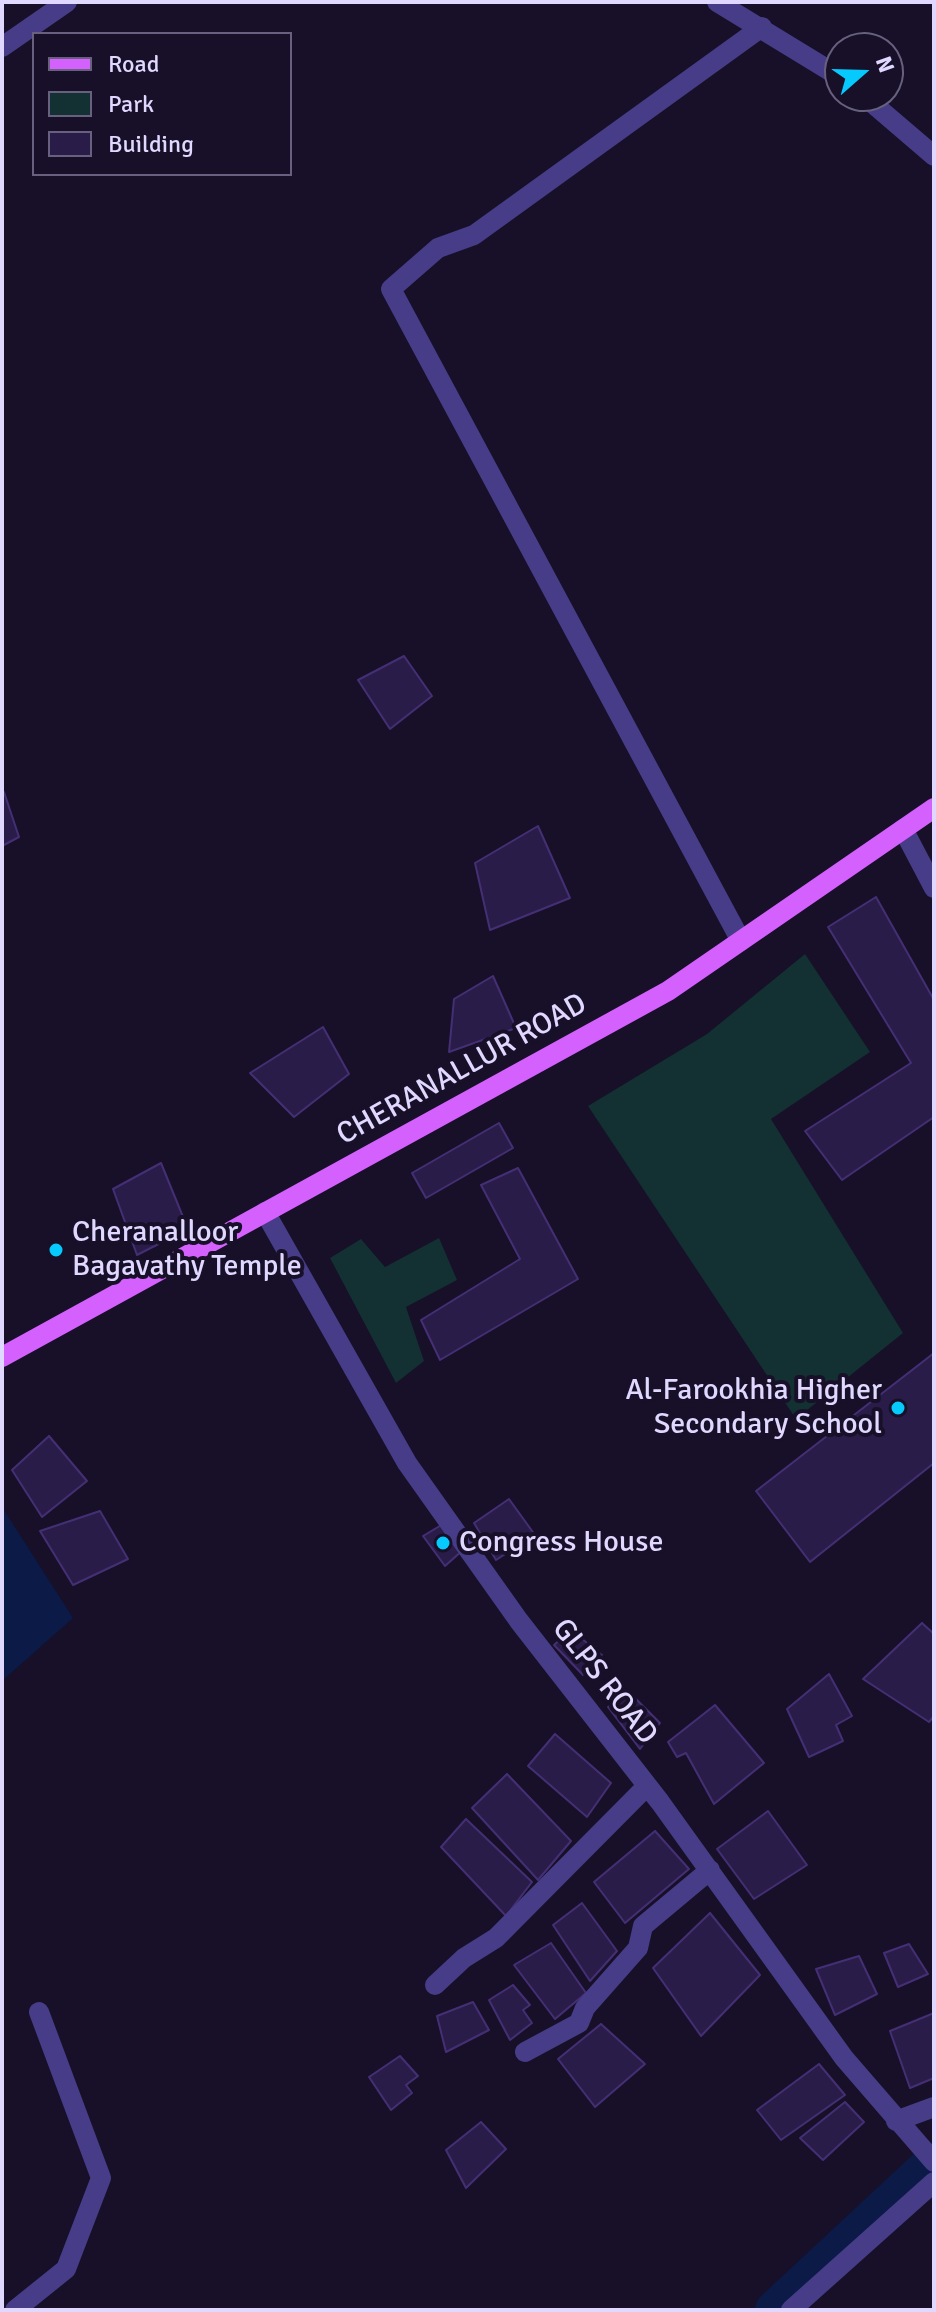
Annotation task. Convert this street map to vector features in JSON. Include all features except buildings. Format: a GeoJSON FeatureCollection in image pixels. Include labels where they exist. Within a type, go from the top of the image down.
{"type":"FeatureCollection","features":[{"type":"Feature","properties":{"kind":"main road","name":"CHERANALLUR ROAD"},"geometry":{"type":"LineString","coordinates":[[2,1357],[668,991],[934,808]]}},
{"type":"Feature","properties":{"kind":"street"},"geometry":{"type":"LineString","coordinates":[[2,47],[67,2]]}},
{"type":"Feature","properties":{"kind":"street"},"geometry":{"type":"LineString","coordinates":[[717,2],[824,67]]}},
{"type":"Feature","properties":{"kind":"street"},"geometry":{"type":"LineString","coordinates":[[741,941],[391,289],[438,248],[474,235],[762,27]]}},
{"type":"Feature","properties":{"kind":"street"},"geometry":{"type":"LineString","coordinates":[[883,112],[934,156]]}},
{"type":"Feature","properties":{"kind":"street"},"geometry":{"type":"LineString","coordinates":[[903,829],[934,888]]}},
{"type":"Feature","properties":{"kind":"street","name":"GLPS ROAD"},"geometry":{"type":"LineString","coordinates":[[265,1212],[407,1463],[519,1621],[710,1870],[844,2058],[928,2157]]}},
{"type":"Feature","properties":{"kind":"street"},"geometry":{"type":"LineString","coordinates":[[435,1985],[464,1958],[496,1938],[647,1786]]}},
{"type":"Feature","properties":{"kind":"street"},"geometry":{"type":"LineString","coordinates":[[525,2052],[579,2023],[585,2008],[638,1948],[643,1926],[710,1870]]}},
{"type":"Feature","properties":{"kind":"street"},"geometry":{"type":"LineString","coordinates":[[15,2310],[66,2269],[101,2178],[39,2012]]}},
{"type":"Feature","properties":{"kind":"street"},"geometry":{"type":"LineString","coordinates":[[896,2121],[934,2107]]}},
{"type":"Feature","properties":{"kind":"street"},"geometry":{"type":"LineString","coordinates":[[791,2310],[934,2182]]}},
{"type":"Feature","properties":{"kind":"green space"},"geometry":{"type":"Polygon","coordinates":[[[805,954],[870,1052],[771,1119],[903,1333],[796,1419],[588,1106],[707,1034],[805,954]]]}},
{"type":"Feature","properties":{"kind":"green space"},"geometry":{"type":"Polygon","coordinates":[[[439,1238],[457,1280],[406,1307],[424,1361],[396,1383],[330,1258],[361,1239],[385,1267],[439,1238]]]}},
{"type":"Feature","properties":{"kind":"water"},"geometry":{"type":"Polygon","coordinates":[[[2,1507],[73,1618],[2,1681],[2,1507]]]}},
{"type":"Feature","properties":{"kind":"waterway"},"geometry":{"type":"LineString","coordinates":[[774,2310],[934,2161]]}},
{"type":"Feature","properties":{"kind":"place","name":"Cheranalloor Bagavathy Temple"},"geometry":{"type":"Point","coordinates":[56,1250]}},
{"type":"Feature","properties":{"kind":"place","name":"Al-Farookhia Higher Secondary School"},"geometry":{"type":"Point","coordinates":[898,1408]}},
{"type":"Feature","properties":{"kind":"place","name":"Congress House"},"geometry":{"type":"Point","coordinates":[443,1543]}}]}
